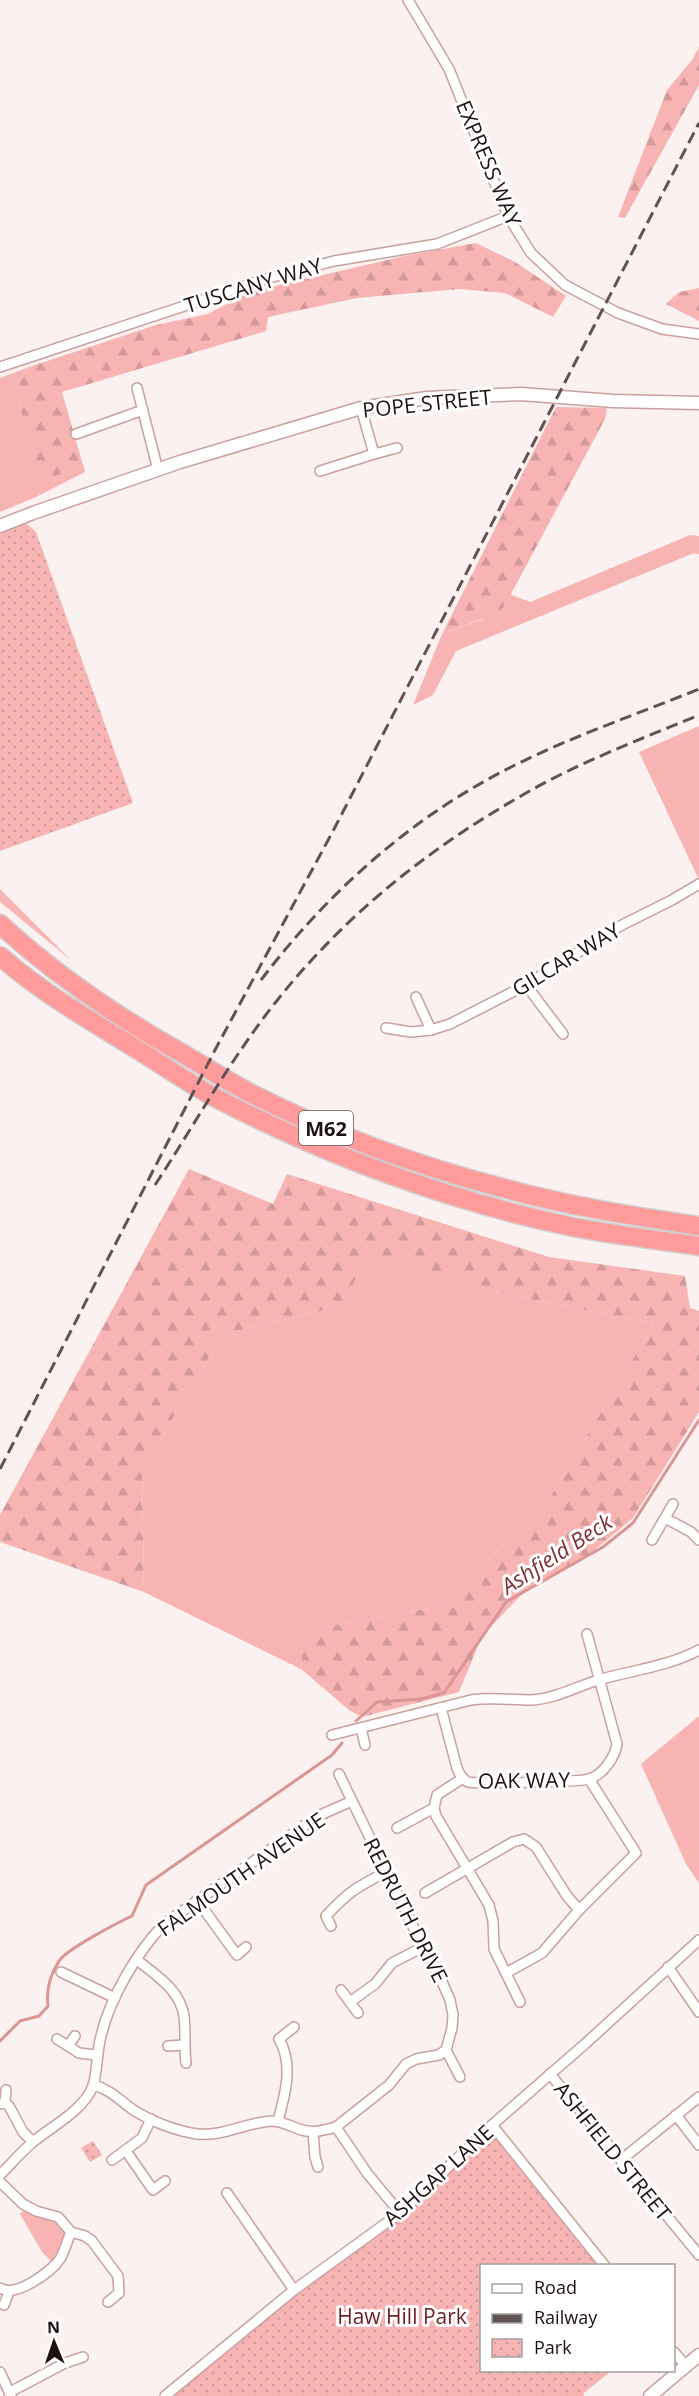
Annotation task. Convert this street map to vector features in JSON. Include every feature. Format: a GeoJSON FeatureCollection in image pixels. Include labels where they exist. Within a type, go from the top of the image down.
{"type":"FeatureCollection","features":[{"type":"Feature","properties":{"kind":"highway","name":"M62"},"geometry":{"type":"LineString","coordinates":[[0,924],[64,978],[133,1026],[251,1093],[309,1121],[400,1155],[502,1188],[562,1203],[699,1226]]}},
{"type":"Feature","properties":{"kind":"highway","name":"M62"},"geometry":{"type":"LineString","coordinates":[[0,956],[47,994],[217,1099],[325,1150],[406,1181],[508,1211],[575,1227],[699,1246]]}},
{"type":"Feature","properties":{"kind":"street","name":"EXPRESS WAY"},"geometry":{"type":"LineString","coordinates":[[408,0],[449,69],[508,216],[531,253],[565,285],[618,313],[663,329],[699,334]]}},
{"type":"Feature","properties":{"kind":"street","name":"TUSCANY WAY"},"geometry":{"type":"LineString","coordinates":[[0,367],[269,278],[334,261],[437,244],[508,216]]}},
{"type":"Feature","properties":{"kind":"street"},"geometry":{"type":"LineString","coordinates":[[136,388],[158,470]]}},
{"type":"Feature","properties":{"kind":"street","name":"POPE STREET"},"geometry":{"type":"LineString","coordinates":[[0,526],[62,502],[158,470],[361,408],[427,398],[521,394],[613,401],[699,404]]}},
{"type":"Feature","properties":{"kind":"street"},"geometry":{"type":"LineString","coordinates":[[361,408],[374,454]]}},
{"type":"Feature","properties":{"kind":"street"},"geometry":{"type":"LineString","coordinates":[[76,434],[143,410]]}},
{"type":"Feature","properties":{"kind":"street"},"geometry":{"type":"LineString","coordinates":[[320,471],[397,448]]}},
{"type":"Feature","properties":{"kind":"street","name":"GILCAR WAY"},"geometry":{"type":"LineString","coordinates":[[386,1028],[411,1032],[430,1030],[450,1024],[526,985],[620,926],[699,884]]}},
{"type":"Feature","properties":{"kind":"street"},"geometry":{"type":"LineString","coordinates":[[526,985],[563,1034]]}},
{"type":"Feature","properties":{"kind":"street"},"geometry":{"type":"LineString","coordinates":[[416,996],[430,1030]]}},
{"type":"Feature","properties":{"kind":"street"},"geometry":{"type":"LineString","coordinates":[[652,1540],[673,1504]]}},
{"type":"Feature","properties":{"kind":"street"},"geometry":{"type":"LineString","coordinates":[[665,1518],[691,1532],[699,1540]]}},
{"type":"Feature","properties":{"kind":"street","name":"OAK WAY"},"geometry":{"type":"LineString","coordinates":[[434,1808],[437,1795],[463,1778],[478,1783],[589,1779],[604,1768],[613,1756],[617,1744],[587,1634]]}},
{"type":"Feature","properties":{"kind":"street"},"geometry":{"type":"LineString","coordinates":[[332,1735],[471,1700],[493,1697],[531,1700],[548,1697],[600,1679],[675,1660],[699,1650]]}},
{"type":"Feature","properties":{"kind":"street"},"geometry":{"type":"LineString","coordinates":[[441,1708],[457,1768],[463,1778]]}},
{"type":"Feature","properties":{"kind":"street"},"geometry":{"type":"LineString","coordinates":[[361,1728],[365,1746]]}},
{"type":"Feature","properties":{"kind":"street","name":"REDRUTH DRIVE"},"geometry":{"type":"LineString","coordinates":[[339,1774],[423,1947],[440,1975],[450,2000],[452,2028],[446,2050]]}},
{"type":"Feature","properties":{"kind":"street"},"geometry":{"type":"LineString","coordinates":[[506,1973],[542,1953],[579,1910],[636,1853],[589,1779]]}},
{"type":"Feature","properties":{"kind":"street","name":"FALMOUTH AVENUE"},"geometry":{"type":"LineString","coordinates":[[93,2085],[96,2055],[102,2032],[115,1998],[147,1941],[164,1924],[318,1816],[351,1801]]}},
{"type":"Feature","properties":{"kind":"street"},"geometry":{"type":"LineString","coordinates":[[397,1828],[434,1808],[436,1816],[489,1905],[493,1921],[494,1949],[520,2002]]}},
{"type":"Feature","properties":{"kind":"street"},"geometry":{"type":"LineString","coordinates":[[425,1893],[513,1842],[519,1839],[529,1840],[579,1910]]}},
{"type":"Feature","properties":{"kind":"street"},"geometry":{"type":"LineString","coordinates":[[331,1926],[326,1916],[342,1899],[353,1889],[386,1872]]}},
{"type":"Feature","properties":{"kind":"street"},"geometry":{"type":"LineString","coordinates":[[197,1900],[237,1955],[246,1947]]}},
{"type":"Feature","properties":{"kind":"street","name":"ASHGAP LANE"},"geometry":{"type":"LineString","coordinates":[[165,2396],[294,2290],[400,2212],[492,2125],[699,1940]]}},
{"type":"Feature","properties":{"kind":"street"},"geometry":{"type":"LineString","coordinates":[[350,2002],[375,1984],[392,1963],[423,1947]]}},
{"type":"Feature","properties":{"kind":"street"},"geometry":{"type":"LineString","coordinates":[[137,1960],[170,1988],[178,1999],[184,2015],[186,2063]]}},
{"type":"Feature","properties":{"kind":"street"},"geometry":{"type":"LineString","coordinates":[[668,1967],[699,2012]]}},
{"type":"Feature","properties":{"kind":"street"},"geometry":{"type":"LineString","coordinates":[[60,1972],[115,1998]]}},
{"type":"Feature","properties":{"kind":"street"},"geometry":{"type":"LineString","coordinates":[[341,1990],[358,2013]]}},
{"type":"Feature","properties":{"kind":"street"},"geometry":{"type":"LineString","coordinates":[[278,2121],[286,2090],[288,2063],[279,2039],[294,2027]]}},
{"type":"Feature","properties":{"kind":"street"},"geometry":{"type":"LineString","coordinates":[[68,2046],[75,2036]]}},
{"type":"Feature","properties":{"kind":"street"},"geometry":{"type":"LineString","coordinates":[[57,2039],[79,2053],[96,2055]]}},
{"type":"Feature","properties":{"kind":"street"},"geometry":{"type":"LineString","coordinates":[[168,2046],[184,2046]]}},
{"type":"Feature","properties":{"kind":"street"},"geometry":{"type":"LineString","coordinates":[[0,2175],[33,2142],[71,2113],[83,2101],[93,2085],[104,2088],[132,2109],[151,2119],[182,2131],[207,2134],[266,2121],[278,2121],[313,2132],[336,2127],[389,2085],[405,2064],[416,2059],[439,2055],[446,2050],[460,2077]]}},
{"type":"Feature","properties":{"kind":"street","name":"ASHFIELD STREET"},"geometry":{"type":"LineString","coordinates":[[550,2074],[699,2255]]}},
{"type":"Feature","properties":{"kind":"street"},"geometry":{"type":"LineString","coordinates":[[6,2090],[2,2103],[14,2112],[23,2132],[33,2142]]}},
{"type":"Feature","properties":{"kind":"street"},"geometry":{"type":"LineString","coordinates":[[621,2160],[699,2097]]}},
{"type":"Feature","properties":{"kind":"street"},"geometry":{"type":"LineString","coordinates":[[676,2115],[699,2145]]}},
{"type":"Feature","properties":{"kind":"street"},"geometry":{"type":"LineString","coordinates":[[112,2160],[142,2138],[151,2119]]}},
{"type":"Feature","properties":{"kind":"street"},"geometry":{"type":"LineString","coordinates":[[492,2125],[603,2264]]}},
{"type":"Feature","properties":{"kind":"street"},"geometry":{"type":"LineString","coordinates":[[336,2127],[367,2173],[400,2212]]}},
{"type":"Feature","properties":{"kind":"street"},"geometry":{"type":"LineString","coordinates":[[313,2132],[318,2167]]}},
{"type":"Feature","properties":{"kind":"street"},"geometry":{"type":"LineString","coordinates":[[126,2151],[153,2190],[165,2181]]}},
{"type":"Feature","properties":{"kind":"street"},"geometry":{"type":"LineString","coordinates":[[0,2182],[23,2204],[36,2211],[57,2217],[71,2232],[85,2236],[92,2241],[118,2276],[119,2293]]}},
{"type":"Feature","properties":{"kind":"street"},"geometry":{"type":"LineString","coordinates":[[227,2193],[294,2290]]}},
{"type":"Feature","properties":{"kind":"street"},"geometry":{"type":"LineString","coordinates":[[4,2305],[4,2290],[35,2282],[59,2261],[71,2232]]}},
{"type":"Feature","properties":{"kind":"street"},"geometry":{"type":"LineString","coordinates":[[119,2293],[130,2298]]}},
{"type":"Feature","properties":{"kind":"street"},"geometry":{"type":"LineString","coordinates":[[108,2302],[119,2293]]}},
{"type":"Feature","properties":{"kind":"street"},"geometry":{"type":"LineString","coordinates":[[675,2353],[686,2366]]}},
{"type":"Feature","properties":{"kind":"street"},"geometry":{"type":"LineString","coordinates":[[650,2396],[698,2356]]}},
{"type":"Feature","properties":{"kind":"street"},"geometry":{"type":"LineString","coordinates":[[0,2372],[11,2394],[65,2363],[83,2357]]}},
{"type":"Feature","properties":{"kind":"green space"},"geometry":{"type":"Polygon","coordinates":[[[699,47],[699,85],[625,218],[618,217],[667,90],[692,60],[699,47]]]}},
{"type":"Feature","properties":{"kind":"green space"},"geometry":{"type":"Polygon","coordinates":[[[476,243],[515,262],[566,296],[553,317],[505,293],[459,289],[357,298],[268,317],[266,331],[62,392],[83,465],[43,481],[13,385],[32,366],[156,325],[208,314],[250,292],[400,257],[476,243]]]}},
{"type":"Feature","properties":{"kind":"green space"},"geometry":{"type":"Polygon","coordinates":[[[699,288],[699,321],[666,304],[679,292],[699,288]]]}},
{"type":"Feature","properties":{"kind":"green space"},"geometry":{"type":"Polygon","coordinates":[[[32,366],[13,385],[43,480],[83,465],[85,472],[34,498],[0,512],[0,378],[32,366]]]}},
{"type":"Feature","properties":{"kind":"green space"},"geometry":{"type":"Polygon","coordinates":[[[556,407],[607,408],[605,419],[504,607],[493,615],[442,634],[556,407]]]}},
{"type":"Feature","properties":{"kind":"green space"},"geometry":{"type":"Polygon","coordinates":[[[26,523],[36,532],[133,803],[0,851],[0,534],[26,523]]]}},
{"type":"Feature","properties":{"kind":"green space"},"geometry":{"type":"Polygon","coordinates":[[[690,535],[699,536],[699,554],[694,553],[456,651],[433,695],[413,705],[442,634],[481,620],[504,607],[509,594],[530,602],[690,535]]]}},
{"type":"Feature","properties":{"kind":"green space"},"geometry":{"type":"Polygon","coordinates":[[[699,726],[699,880],[639,752],[699,726]]]}},
{"type":"Feature","properties":{"kind":"green space"},"geometry":{"type":"Polygon","coordinates":[[[0,889],[71,960],[0,902],[0,889]]]}},
{"type":"Feature","properties":{"kind":"green space"},"geometry":{"type":"Polygon","coordinates":[[[189,1169],[273,1204],[287,1174],[549,1257],[685,1276],[690,1308],[699,1311],[699,1412],[633,1518],[585,1558],[525,1591],[482,1636],[459,1692],[362,1717],[349,1710],[301,1669],[303,1631],[431,1608],[540,1514],[654,1324],[496,1292],[370,1251],[342,1306],[223,1334],[142,1470],[144,1592],[0,1542],[0,1515],[189,1169]]]}},
{"type":"Feature","properties":{"kind":"green space"},"geometry":{"type":"Polygon","coordinates":[[[370,1250],[496,1292],[654,1324],[540,1514],[431,1608],[304,1631],[301,1669],[144,1592],[142,1470],[223,1334],[342,1306],[370,1250]]]}},
{"type":"Feature","properties":{"kind":"green space"},"geometry":{"type":"Polygon","coordinates":[[[699,1716],[699,1883],[686,1864],[641,1764],[699,1716]]]}},
{"type":"Feature","properties":{"kind":"green space","name":"Haw Hill Park"},"geometry":{"type":"Polygon","coordinates":[[[489,2132],[493,2132],[599,2264],[480,2264],[480,2372],[610,2372],[583,2394],[584,2396],[176,2396],[174,2390],[279,2306],[400,2218],[489,2132]]]}},
{"type":"Feature","properties":{"kind":"green space"},"geometry":{"type":"Polygon","coordinates":[[[93,2141],[102,2155],[90,2162],[81,2148],[93,2141]]]}},
{"type":"Feature","properties":{"kind":"green space"},"geometry":{"type":"Polygon","coordinates":[[[24,2210],[56,2223],[67,2235],[53,2260],[42,2252],[20,2214],[24,2210]]]}},
{"type":"Feature","properties":{"kind":"waterway","name":"Ashfield Beck"},"geometry":{"type":"LineString","coordinates":[[356,1721],[377,1702],[421,1699],[444,1693],[506,1602],[603,1547],[633,1523],[699,1420]]}},
{"type":"Feature","properties":{"kind":"waterway","name":"Ashfield Beck"},"geometry":{"type":"LineString","coordinates":[[0,2041],[20,2021],[39,2016],[48,2006],[48,1988],[51,1977],[64,1956],[132,1916],[146,1885],[332,1755],[342,1743]]}},
{"type":"Feature","properties":{"kind":"railway"},"geometry":{"type":"LineString","coordinates":[[0,1469],[215,1050],[333,831],[699,123]]}},
{"type":"Feature","properties":{"kind":"railway"},"geometry":{"type":"LineString","coordinates":[[261,980],[309,922],[362,869],[421,822],[453,800],[537,755],[699,689]]}},
{"type":"Feature","properties":{"kind":"railway"},"geometry":{"type":"LineString","coordinates":[[155,1185],[228,1070],[275,1003],[329,942],[388,888],[452,839],[542,784],[608,752],[699,715]]}}]}
